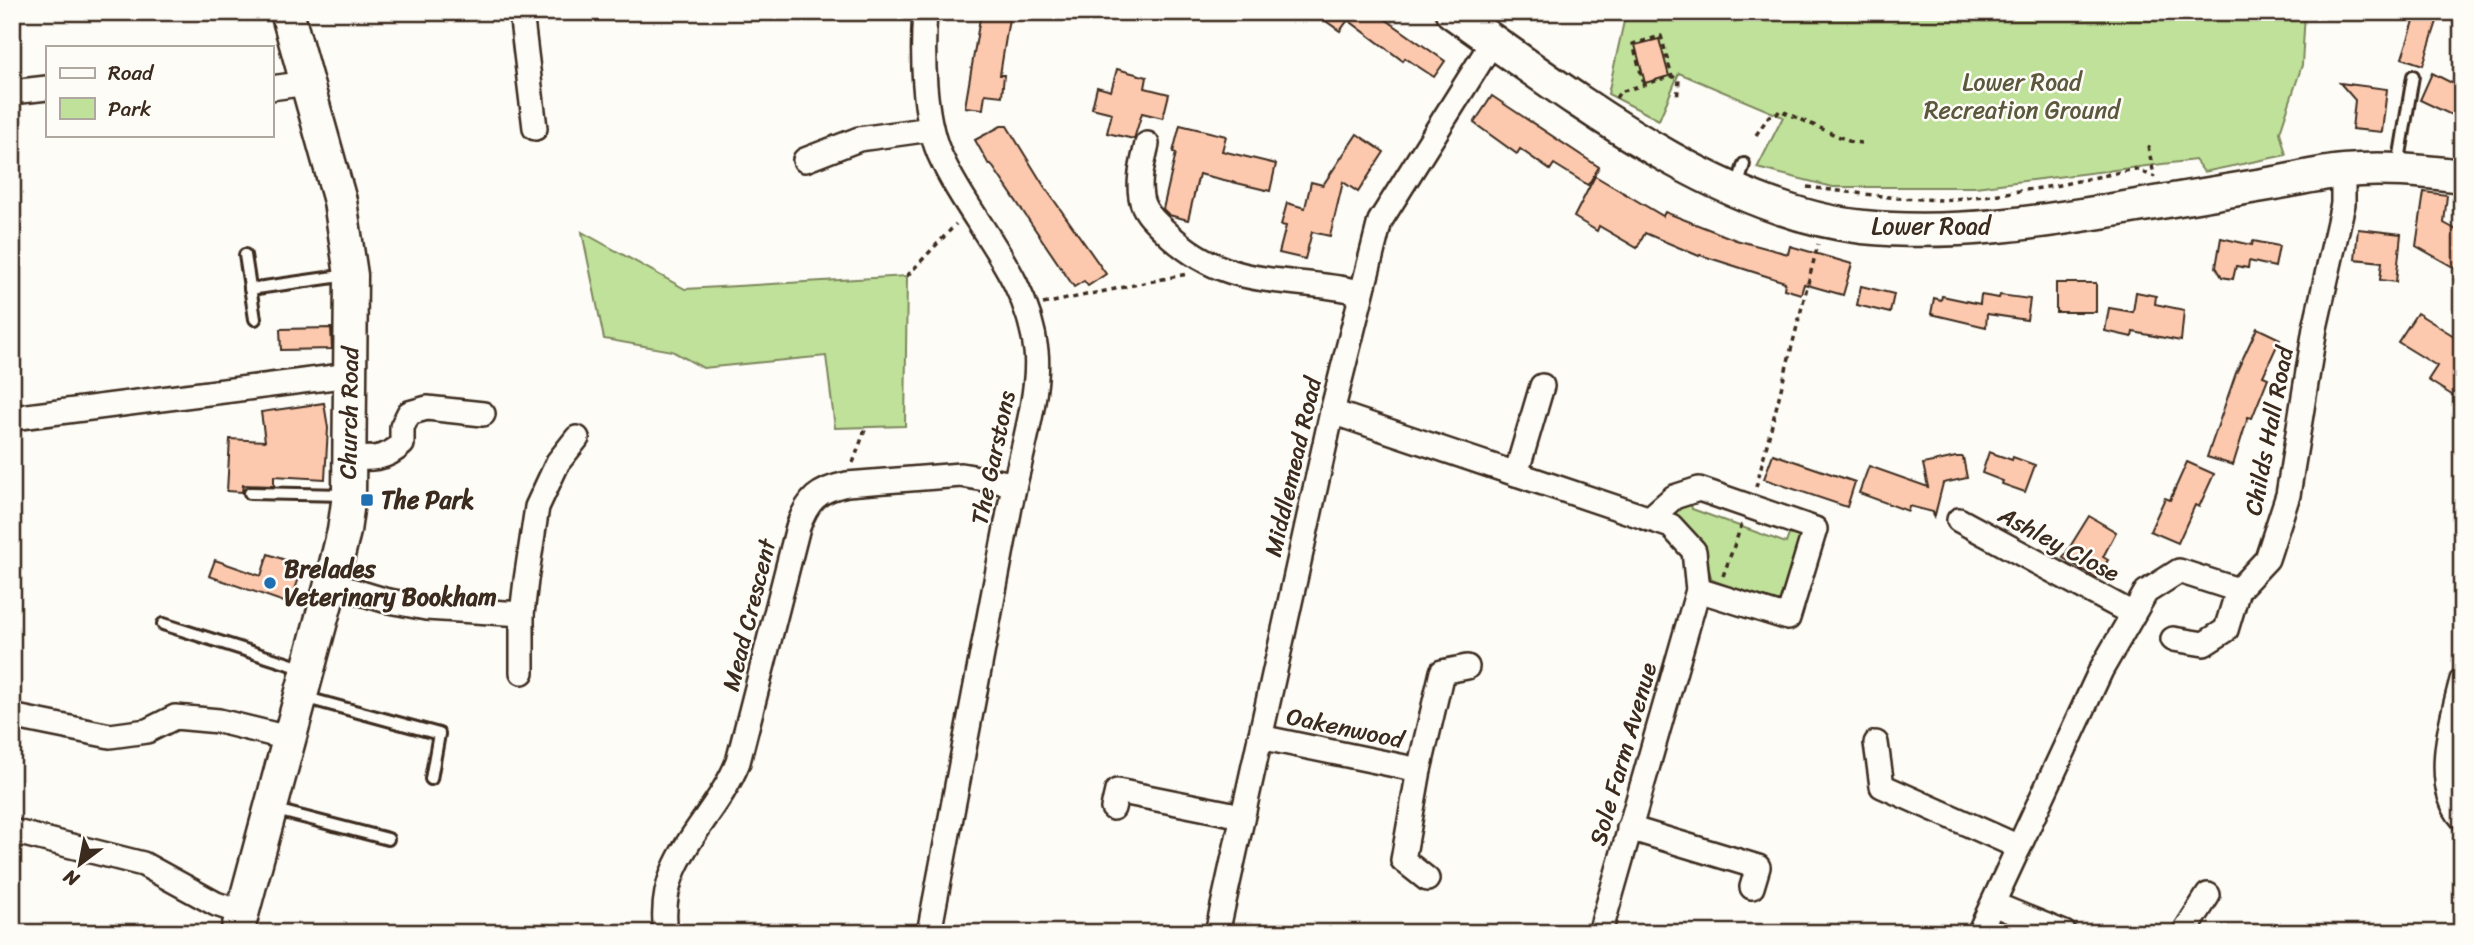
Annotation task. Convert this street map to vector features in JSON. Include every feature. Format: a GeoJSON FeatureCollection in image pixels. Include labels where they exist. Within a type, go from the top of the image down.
{"type":"FeatureCollection","features":[{"type":"Feature","properties":{"kind":"street","name":"Church Road"},"geometry":{"type":"LineString","coordinates":[[239,923],[331,584],[344,531],[349,495],[351,275],[340,201],[287,12]]}},
{"type":"Feature","properties":{"kind":"street"},"geometry":{"type":"LineString","coordinates":[[522,12],[535,128]]}},
{"type":"Feature","properties":{"kind":"street","name":"The Garstons"},"geometry":{"type":"LineString","coordinates":[[925,12],[924,48],[931,129],[939,152],[970,209],[1015,279],[1027,308],[1037,354],[1037,376],[929,933]]}},
{"type":"Feature","properties":{"kind":"street","name":"Lower Road"},"geometry":{"type":"LineString","coordinates":[[1452,12],[1604,117],[1686,167],[1740,178],[1823,220],[1862,227],[1970,230],[2092,214],[2343,171],[2397,169],[2462,176]]}},
{"type":"Feature","properties":{"kind":"street","name":"Middlemead Road"},"geometry":{"type":"LineString","coordinates":[[1217,933],[1332,412],[1380,221],[1493,41]]}},
{"type":"Feature","properties":{"kind":"street"},"geometry":{"type":"LineString","coordinates":[[273,88],[306,83]]}},
{"type":"Feature","properties":{"kind":"street"},"geometry":{"type":"LineString","coordinates":[[12,92],[46,88]]}},
{"type":"Feature","properties":{"kind":"street"},"geometry":{"type":"LineString","coordinates":[[805,160],[859,139],[931,129]]}},
{"type":"Feature","properties":{"kind":"street"},"geometry":{"type":"LineString","coordinates":[[1147,144],[1140,179],[1141,200],[1149,215],[1179,245],[1211,264],[1236,274],[1265,281],[1338,287],[1360,292]]}},
{"type":"Feature","properties":{"kind":"street","name":"Childs Hall Road"},"geometry":{"type":"LineString","coordinates":[[2238,590],[2267,559],[2288,495],[2315,328],[2343,204],[2343,171]]}},
{"type":"Feature","properties":{"kind":"street"},"geometry":{"type":"LineString","coordinates":[[12,418],[350,375]]}},
{"type":"Feature","properties":{"kind":"street"},"geometry":{"type":"LineString","coordinates":[[1516,474],[1542,386]]}},
{"type":"Feature","properties":{"kind":"street"},"geometry":{"type":"LineString","coordinates":[[349,458],[375,459],[391,454],[402,444],[402,427],[409,413],[427,408],[483,414]]}},
{"type":"Feature","properties":{"kind":"street","name":"Sole Farm Avenue"},"geometry":{"type":"LineString","coordinates":[[1332,412],[1671,526],[1695,551],[1707,593],[1629,828],[1600,933]]}},
{"type":"Feature","properties":{"kind":"street"},"geometry":{"type":"LineString","coordinates":[[522,672],[526,580],[537,507],[558,462],[577,438]]}},
{"type":"Feature","properties":{"kind":"street","name":"Mead Crescent"},"geometry":{"type":"LineString","coordinates":[[666,933],[666,895],[673,870],[684,846],[723,795],[738,762],[803,512],[814,496],[844,484],[961,475],[1014,484]]}},
{"type":"Feature","properties":{"kind":"street"},"geometry":{"type":"LineString","coordinates":[[1649,519],[1674,497],[1699,489],[1815,529],[1788,618],[1707,593]]}},
{"type":"Feature","properties":{"kind":"street","name":"Ashley Close"},"geometry":{"type":"LineString","coordinates":[[1959,520],[2133,614]]}},
{"type":"Feature","properties":{"kind":"street"},"geometry":{"type":"LineString","coordinates":[[1979,933],[2101,670],[2146,592],[2179,571],[2238,590],[2226,630],[2204,644],[2173,639]]}},
{"type":"Feature","properties":{"kind":"street"},"geometry":{"type":"LineString","coordinates":[[331,584],[384,600],[426,608],[523,614]]}},
{"type":"Feature","properties":{"kind":"street","name":"Oakenwood"},"geometry":{"type":"LineString","coordinates":[[1427,879],[1403,860],[1419,770],[1442,672],[1467,667]]}},
{"type":"Feature","properties":{"kind":"street"},"geometry":{"type":"LineString","coordinates":[[2462,680],[2448,734],[2446,779],[2462,818]]}},
{"type":"Feature","properties":{"kind":"street"},"geometry":{"type":"LineString","coordinates":[[21,718],[110,736],[147,731],[175,717],[219,721],[288,738]]}},
{"type":"Feature","properties":{"kind":"street","name":"Oakenwood"},"geometry":{"type":"LineString","coordinates":[[1259,737],[1419,770]]}},
{"type":"Feature","properties":{"kind":"street"},"geometry":{"type":"LineString","coordinates":[[1876,743],[1882,786],[2019,847]]}},
{"type":"Feature","properties":{"kind":"street"},"geometry":{"type":"LineString","coordinates":[[1114,808],[1117,791],[1242,816]]}},
{"type":"Feature","properties":{"kind":"street"},"geometry":{"type":"LineString","coordinates":[[1629,828],[1758,867],[1752,887]]}},
{"type":"Feature","properties":{"kind":"street"},"geometry":{"type":"LineString","coordinates":[[12,831],[143,864],[216,904],[239,923]]}},
{"type":"Feature","properties":{"kind":"street"},"geometry":{"type":"LineString","coordinates":[[2184,933],[2208,895]]}},
{"type":"Feature","properties":{"kind":"street"},"geometry":{"type":"LineString","coordinates":[[1993,904],[2064,933]]}},
{"type":"Feature","properties":{"kind":"lane"},"geometry":{"type":"LineString","coordinates":[[2397,169],[2413,76]]}},
{"type":"Feature","properties":{"kind":"lane"},"geometry":{"type":"LineString","coordinates":[[244,255],[255,319]]}},
{"type":"Feature","properties":{"kind":"lane"},"geometry":{"type":"LineString","coordinates":[[250,289],[351,275]]}},
{"type":"Feature","properties":{"kind":"lane"},"geometry":{"type":"LineString","coordinates":[[250,493],[349,495]]}},
{"type":"Feature","properties":{"kind":"lane"},"geometry":{"type":"LineString","coordinates":[[163,624],[304,683],[439,734],[431,779]]}},
{"type":"Feature","properties":{"kind":"lane"},"geometry":{"type":"LineString","coordinates":[[269,808],[388,839]]}},
{"type":"Feature","properties":{"kind":"path"},"geometry":{"type":"LineString","coordinates":[[1644,84],[1633,44],[1661,36],[1672,76],[1679,80],[1677,100]]}},
{"type":"Feature","properties":{"kind":"path"},"geometry":{"type":"LineString","coordinates":[[1604,117],[1620,92],[1672,76]]}},
{"type":"Feature","properties":{"kind":"path"},"geometry":{"type":"LineString","coordinates":[[1756,135],[1769,116],[1780,110],[1851,142],[1862,143],[1862,147]]}},
{"type":"Feature","properties":{"kind":"path"},"geometry":{"type":"LineString","coordinates":[[2147,146],[2154,176]]}},
{"type":"Feature","properties":{"kind":"path"},"geometry":{"type":"LineString","coordinates":[[1800,186],[1897,198],[1943,200],[2054,186],[2135,169]]}},
{"type":"Feature","properties":{"kind":"path"},"geometry":{"type":"LineString","coordinates":[[907,276],[970,209]]}},
{"type":"Feature","properties":{"kind":"path"},"geometry":{"type":"LineString","coordinates":[[1707,593],[1749,505],[1770,436],[1820,236]]}},
{"type":"Feature","properties":{"kind":"path"},"geometry":{"type":"LineString","coordinates":[[1027,308],[1194,273],[1211,264]]}},
{"type":"Feature","properties":{"kind":"path"},"geometry":{"type":"LineString","coordinates":[[844,484],[866,428]]}},
{"type":"Feature","properties":{"kind":"green space","name":"Lower Road Recreation Ground"},"geometry":{"type":"Polygon","coordinates":[[[1626,12],[2305,12],[2302,65],[2280,132],[2286,155],[2204,172],[2195,160],[1975,187],[1833,187],[1757,168],[1783,117],[1679,73],[1659,120],[1608,94],[1626,12]]]}},
{"type":"Feature","properties":{"kind":"green space"},"geometry":{"type":"Polygon","coordinates":[[[582,232],[685,289],[907,276],[905,426],[835,428],[826,356],[703,368],[672,351],[604,339],[582,232]]]}},
{"type":"Feature","properties":{"kind":"green space"},"geometry":{"type":"Polygon","coordinates":[[[1691,504],[1692,509],[1786,543],[1791,529],[1802,533],[1781,606],[1712,580],[1700,541],[1670,516],[1678,505],[1691,504]]]}},
{"type":"Feature","properties":{"kind":"building"},"geometry":{"type":"Polygon","coordinates":[[[981,12],[1010,12],[1000,75],[1004,75],[1002,96],[985,94],[983,109],[965,107],[981,12]]]}},
{"type":"Feature","properties":{"kind":"building"},"geometry":{"type":"Polygon","coordinates":[[[1313,12],[1375,12],[1445,61],[1434,77],[1405,58],[1403,61],[1348,20],[1340,31],[1313,12]]]}},
{"type":"Feature","properties":{"kind":"building"},"geometry":{"type":"Polygon","coordinates":[[[2417,12],[2440,12],[2423,65],[2402,58],[2417,12]]]}},
{"type":"Feature","properties":{"kind":"building"},"geometry":{"type":"Polygon","coordinates":[[[1659,39],[1669,76],[1645,83],[1635,45],[1659,39]]]}},
{"type":"Feature","properties":{"kind":"building"},"geometry":{"type":"Polygon","coordinates":[[[1117,69],[1147,77],[1145,88],[1169,94],[1163,118],[1142,113],[1134,139],[1107,133],[1112,113],[1092,108],[1097,87],[1111,91],[1117,69]]]}},
{"type":"Feature","properties":{"kind":"building"},"geometry":{"type":"Polygon","coordinates":[[[2432,73],[2462,88],[2462,120],[2420,100],[2432,73]]]}},
{"type":"Feature","properties":{"kind":"building"},"geometry":{"type":"Polygon","coordinates":[[[2340,83],[2387,89],[2382,132],[2352,129],[2355,100],[2340,83]]]}},
{"type":"Feature","properties":{"kind":"building"},"geometry":{"type":"Polygon","coordinates":[[[1492,96],[1599,167],[1588,185],[1554,164],[1550,170],[1520,149],[1517,154],[1474,123],[1492,96]]]}},
{"type":"Feature","properties":{"kind":"building"},"geometry":{"type":"Polygon","coordinates":[[[1180,125],[1226,136],[1222,151],[1276,164],[1270,191],[1199,174],[1188,220],[1169,215],[1163,209],[1180,125]]]}},
{"type":"Feature","properties":{"kind":"building"},"geometry":{"type":"Polygon","coordinates":[[[1001,126],[1007,126],[1044,186],[1106,274],[1088,286],[1084,281],[1074,287],[991,164],[989,165],[975,140],[1001,126]]]}},
{"type":"Feature","properties":{"kind":"building"},"geometry":{"type":"Polygon","coordinates":[[[1357,134],[1384,152],[1358,192],[1343,182],[1330,236],[1312,232],[1305,259],[1279,253],[1286,226],[1281,225],[1287,203],[1305,208],[1311,182],[1323,185],[1357,134]]]}},
{"type":"Feature","properties":{"kind":"building"},"geometry":{"type":"Polygon","coordinates":[[[1595,176],[1663,216],[1665,212],[1736,240],[1788,254],[1790,246],[1852,264],[1843,295],[1804,284],[1801,294],[1784,289],[1785,282],[1699,256],[1645,233],[1637,248],[1599,226],[1597,231],[1574,217],[1595,176]]]}},
{"type":"Feature","properties":{"kind":"building"},"geometry":{"type":"Polygon","coordinates":[[[2424,192],[2447,195],[2444,223],[2462,233],[2462,272],[2416,246],[2424,192]]]}},
{"type":"Feature","properties":{"kind":"building"},"geometry":{"type":"Polygon","coordinates":[[[2358,229],[2401,234],[2396,282],[2380,280],[2382,262],[2355,259],[2358,229]]]}},
{"type":"Feature","properties":{"kind":"building"},"geometry":{"type":"Polygon","coordinates":[[[2221,238],[2252,245],[2253,241],[2279,246],[2275,267],[2249,261],[2248,268],[2236,266],[2233,279],[2222,277],[2216,267],[2221,238]]]}},
{"type":"Feature","properties":{"kind":"building"},"geometry":{"type":"Polygon","coordinates":[[[2056,283],[2096,283],[2096,312],[2056,312],[2056,283]]]}},
{"type":"Feature","properties":{"kind":"building"},"geometry":{"type":"Polygon","coordinates":[[[1861,286],[1894,294],[1890,313],[1857,305],[1861,286]]]}},
{"type":"Feature","properties":{"kind":"building"},"geometry":{"type":"Polygon","coordinates":[[[2136,292],[2156,296],[2155,304],[2184,310],[2181,341],[2133,332],[2132,337],[2105,331],[2109,308],[2133,312],[2136,292]]]}},
{"type":"Feature","properties":{"kind":"building"},"geometry":{"type":"Polygon","coordinates":[[[1981,295],[2030,299],[2027,320],[1987,314],[1986,327],[1931,314],[1934,298],[1941,300],[1942,296],[1980,304],[1981,295]]]}},
{"type":"Feature","properties":{"kind":"building"},"geometry":{"type":"Polygon","coordinates":[[[2417,313],[2462,341],[2462,387],[2455,397],[2428,380],[2437,366],[2398,342],[2417,313]]]}},
{"type":"Feature","properties":{"kind":"building"},"geometry":{"type":"Polygon","coordinates":[[[331,328],[332,349],[281,350],[280,329],[331,328]]]}},
{"type":"Feature","properties":{"kind":"building"},"geometry":{"type":"Polygon","coordinates":[[[2257,328],[2280,339],[2263,376],[2268,378],[2252,418],[2248,417],[2233,465],[2207,457],[2236,373],[2257,328]]]}},
{"type":"Feature","properties":{"kind":"building"},"geometry":{"type":"Polygon","coordinates":[[[324,403],[328,428],[325,479],[274,476],[274,486],[243,485],[242,492],[227,491],[230,439],[265,441],[261,412],[324,403]]]}},
{"type":"Feature","properties":{"kind":"building"},"geometry":{"type":"Polygon","coordinates":[[[1989,452],[2035,465],[2025,492],[1982,473],[1989,452]]]}},
{"type":"Feature","properties":{"kind":"building"},"geometry":{"type":"Polygon","coordinates":[[[1773,454],[1855,482],[1847,507],[1764,479],[1773,454]]]}},
{"type":"Feature","properties":{"kind":"building"},"geometry":{"type":"Polygon","coordinates":[[[1963,457],[1967,478],[1943,483],[1934,519],[1933,512],[1909,506],[1908,511],[1859,493],[1869,466],[1928,487],[1923,464],[1963,457]]]}},
{"type":"Feature","properties":{"kind":"building"},"geometry":{"type":"Polygon","coordinates":[[[2187,462],[2214,474],[2199,507],[2195,505],[2178,543],[2150,531],[2165,498],[2170,500],[2187,462]]]}},
{"type":"Feature","properties":{"kind":"building"},"geometry":{"type":"Polygon","coordinates":[[[2089,516],[2116,532],[2103,557],[2108,560],[2097,578],[2063,558],[2089,516]]]}},
{"type":"Feature","properties":{"kind":"building","name":"Brelades Veterinary Bookham"},"geometry":{"type":"Polygon","coordinates":[[[268,554],[297,564],[293,576],[299,578],[290,604],[209,576],[215,560],[261,576],[268,554]]]}},
{"type":"Feature","properties":{"kind":"place","name":"The Park"},"geometry":{"type":"Point","coordinates":[367,500]}},
{"type":"Feature","properties":{"kind":"place","name":"Brelades Veterinary Bookham"},"geometry":{"type":"Point","coordinates":[270,583]}}]}
